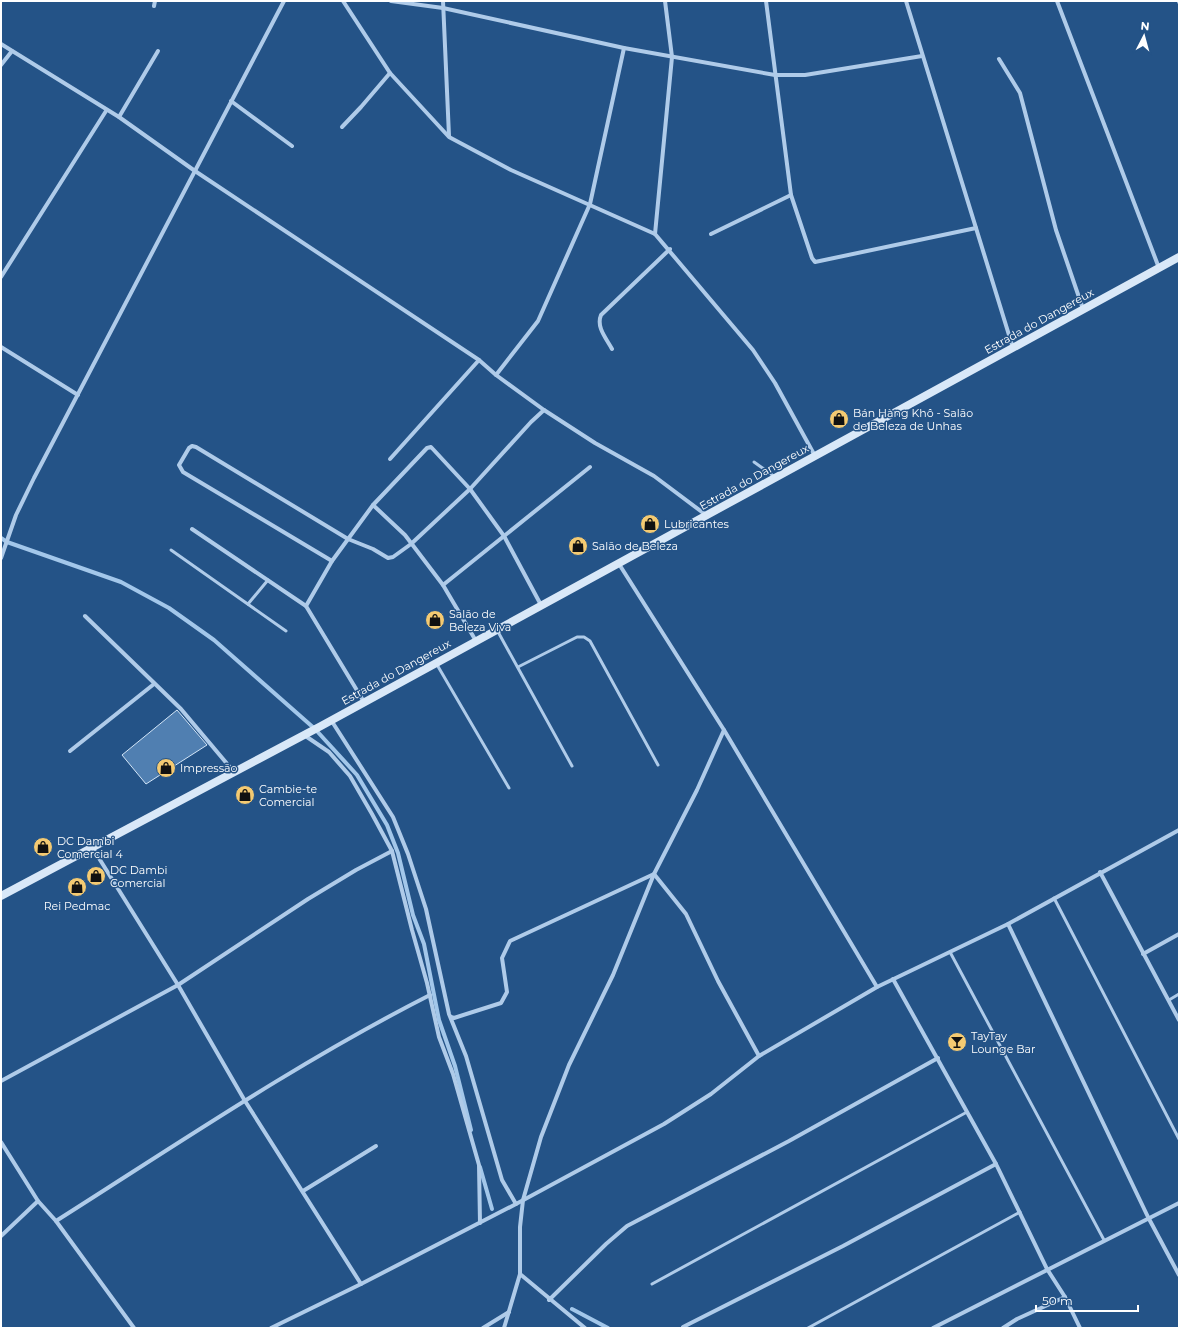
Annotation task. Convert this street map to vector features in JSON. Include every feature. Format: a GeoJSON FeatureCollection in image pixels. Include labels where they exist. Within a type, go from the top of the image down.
{"type":"FeatureCollection","features":[{"type":"Feature","properties":{"kind":"main road","name":"Estrada do Dangereux"},"geometry":{"type":"LineString","coordinates":[[1,896],[364,703],[1179,257]]}},
{"type":"Feature","properties":{"kind":"street"},"geometry":{"type":"LineString","coordinates":[[1,558],[16,515],[284,1]]}},
{"type":"Feature","properties":{"kind":"street"},"geometry":{"type":"LineString","coordinates":[[343,1],[390,73],[449,137],[511,170],[655,234],[670,249],[753,350],[775,383],[815,456]]}},
{"type":"Feature","properties":{"kind":"street"},"geometry":{"type":"LineString","coordinates":[[391,1],[443,8],[624,48],[775,76],[805,75],[922,56]]}},
{"type":"Feature","properties":{"kind":"street"},"geometry":{"type":"LineString","coordinates":[[443,1],[449,137]]}},
{"type":"Feature","properties":{"kind":"street"},"geometry":{"type":"LineString","coordinates":[[655,234],[672,57],[665,1]]}},
{"type":"Feature","properties":{"kind":"street"},"geometry":{"type":"LineString","coordinates":[[766,1],[791,195],[812,258],[815,262],[976,228]]}},
{"type":"Feature","properties":{"kind":"street"},"geometry":{"type":"LineString","coordinates":[[906,1],[1013,348]]}},
{"type":"Feature","properties":{"kind":"street"},"geometry":{"type":"LineString","coordinates":[[1057,1],[1160,268]]}},
{"type":"Feature","properties":{"kind":"street"},"geometry":{"type":"LineString","coordinates":[[1,44],[106,111],[119,117],[195,171],[479,360],[496,375],[544,410],[595,443],[654,476],[706,516]]}},
{"type":"Feature","properties":{"kind":"street"},"geometry":{"type":"LineString","coordinates":[[496,375],[538,321],[590,204],[624,48]]}},
{"type":"Feature","properties":{"kind":"street"},"geometry":{"type":"LineString","coordinates":[[119,117],[158,50]]}},
{"type":"Feature","properties":{"kind":"street"},"geometry":{"type":"LineString","coordinates":[[1,65],[12,51]]}},
{"type":"Feature","properties":{"kind":"street"},"geometry":{"type":"LineString","coordinates":[[999,59],[1020,93],[1056,230],[1083,310]]}},
{"type":"Feature","properties":{"kind":"street"},"geometry":{"type":"LineString","coordinates":[[342,127],[390,73]]}},
{"type":"Feature","properties":{"kind":"street"},"geometry":{"type":"LineString","coordinates":[[231,101],[292,146]]}},
{"type":"Feature","properties":{"kind":"street"},"geometry":{"type":"LineString","coordinates":[[1,277],[106,111]]}},
{"type":"Feature","properties":{"kind":"street"},"geometry":{"type":"LineString","coordinates":[[711,234],[791,195]]}},
{"type":"Feature","properties":{"kind":"street"},"geometry":{"type":"LineString","coordinates":[[612,349],[601,329],[599,321],[601,314],[670,249]]}},
{"type":"Feature","properties":{"kind":"street"},"geometry":{"type":"LineString","coordinates":[[1,347],[78,395]]}},
{"type":"Feature","properties":{"kind":"street"},"geometry":{"type":"LineString","coordinates":[[390,459],[479,360]]}},
{"type":"Feature","properties":{"kind":"street"},"geometry":{"type":"LineString","coordinates":[[332,561],[183,472],[179,465],[189,448],[192,446],[196,447],[348,539],[373,549],[388,558],[393,557],[411,544],[470,489],[531,422],[544,410]]}},
{"type":"Feature","properties":{"kind":"street"},"geometry":{"type":"LineString","coordinates":[[306,606],[332,561],[373,505],[427,448],[431,447],[470,489],[504,536],[541,606]]}},
{"type":"Feature","properties":{"kind":"street"},"geometry":{"type":"LineString","coordinates":[[442,585],[590,467]]}},
{"type":"Feature","properties":{"kind":"street"},"geometry":{"type":"LineString","coordinates":[[373,505],[400,528],[442,585],[476,641]]}},
{"type":"Feature","properties":{"kind":"street"},"geometry":{"type":"LineString","coordinates":[[192,529],[306,606],[364,703]]}},
{"type":"Feature","properties":{"kind":"street"},"geometry":{"type":"LineString","coordinates":[[619,563],[724,730],[876,987]]}},
{"type":"Feature","properties":{"kind":"street"},"geometry":{"type":"LineString","coordinates":[[85,616],[186,714],[234,772]]}},
{"type":"Feature","properties":{"kind":"street"},"geometry":{"type":"LineString","coordinates":[[70,751],[154,684]]}},
{"type":"Feature","properties":{"kind":"street"},"geometry":{"type":"LineString","coordinates":[[332,720],[392,817],[408,854],[426,909],[449,1014],[452,1017],[466,1056],[502,1180],[516,1204]]}},
{"type":"Feature","properties":{"kind":"street"},"geometry":{"type":"LineString","coordinates":[[504,1328],[520,1274],[520,1228],[523,1200],[541,1137],[569,1065],[613,975],[654,874],[697,790],[724,730]]}},
{"type":"Feature","properties":{"kind":"street"},"geometry":{"type":"LineString","coordinates":[[305,734],[329,752],[350,776],[392,851],[430,995],[439,1037],[453,1074],[479,1166],[480,1223]]}},
{"type":"Feature","properties":{"kind":"street"},"geometry":{"type":"LineString","coordinates":[[271,1328],[480,1223],[664,1124],[711,1094],[759,1056],[876,987],[1008,924],[1100,872],[1179,830]]}},
{"type":"Feature","properties":{"kind":"street"},"geometry":{"type":"LineString","coordinates":[[92,847],[178,985],[245,1101],[361,1284]]}},
{"type":"Feature","properties":{"kind":"street"},"geometry":{"type":"LineString","coordinates":[[1,1081],[178,985],[308,898],[392,851]]}},
{"type":"Feature","properties":{"kind":"street"},"geometry":{"type":"LineString","coordinates":[[1100,872],[1179,1020]]}},
{"type":"Feature","properties":{"kind":"street"},"geometry":{"type":"LineString","coordinates":[[452,1017],[454,1018],[501,1003],[506,992],[502,958],[510,941],[654,874]]}},
{"type":"Feature","properties":{"kind":"street"},"geometry":{"type":"LineString","coordinates":[[654,874],[686,914],[718,981],[759,1056]]}},
{"type":"Feature","properties":{"kind":"street"},"geometry":{"type":"LineString","coordinates":[[1008,924],[1148,1217],[1179,1275]]}},
{"type":"Feature","properties":{"kind":"street"},"geometry":{"type":"LineString","coordinates":[[1143,954],[1179,934]]}},
{"type":"Feature","properties":{"kind":"street"},"geometry":{"type":"LineString","coordinates":[[893,979],[996,1164],[1047,1269],[1065,1297],[1080,1328]]}},
{"type":"Feature","properties":{"kind":"street"},"geometry":{"type":"LineString","coordinates":[[56,1221],[245,1101],[380,1021],[430,995]]}},
{"type":"Feature","properties":{"kind":"street"},"geometry":{"type":"LineString","coordinates":[[549,1300],[606,1244],[627,1226],[789,1141],[938,1058]]}},
{"type":"Feature","properties":{"kind":"street"},"geometry":{"type":"LineString","coordinates":[[1,1142],[38,1201],[56,1221],[134,1328]]}},
{"type":"Feature","properties":{"kind":"street"},"geometry":{"type":"LineString","coordinates":[[303,1191],[376,1146]]}},
{"type":"Feature","properties":{"kind":"street"},"geometry":{"type":"LineString","coordinates":[[683,1327],[843,1246],[996,1164]]}},
{"type":"Feature","properties":{"kind":"street"},"geometry":{"type":"LineString","coordinates":[[1,1236],[38,1201]]}},
{"type":"Feature","properties":{"kind":"street"},"geometry":{"type":"LineString","coordinates":[[933,1328],[1148,1217],[1179,1203]]}},
{"type":"Feature","properties":{"kind":"street"},"geometry":{"type":"LineString","coordinates":[[520,1274],[549,1300],[585,1328]]}},
{"type":"Feature","properties":{"kind":"street"},"geometry":{"type":"LineString","coordinates":[[1003,1328],[1017,1319],[1065,1297]]}},
{"type":"Feature","properties":{"kind":"street"},"geometry":{"type":"LineString","coordinates":[[483,1328],[509,1312]]}},
{"type":"Feature","properties":{"kind":"lane"},"geometry":{"type":"LineString","coordinates":[[754,462],[776,478]]}},
{"type":"Feature","properties":{"kind":"lane"},"geometry":{"type":"LineString","coordinates":[[171,550],[286,630]]}},
{"type":"Feature","properties":{"kind":"lane"},"geometry":{"type":"LineString","coordinates":[[248,604],[268,580]]}},
{"type":"Feature","properties":{"kind":"lane"},"geometry":{"type":"LineString","coordinates":[[497,630],[572,766]]}},
{"type":"Feature","properties":{"kind":"lane"},"geometry":{"type":"LineString","coordinates":[[518,667],[577,637],[584,637],[590,641],[658,765]]}},
{"type":"Feature","properties":{"kind":"lane"},"geometry":{"type":"LineString","coordinates":[[436,663],[509,788]]}},
{"type":"Feature","properties":{"kind":"lane"},"geometry":{"type":"LineString","coordinates":[[1054,898],[1179,1139]]}},
{"type":"Feature","properties":{"kind":"lane"},"geometry":{"type":"LineString","coordinates":[[950,952],[1104,1240]]}},
{"type":"Feature","properties":{"kind":"lane"},"geometry":{"type":"LineString","coordinates":[[1169,1000],[1179,994]]}},
{"type":"Feature","properties":{"kind":"lane"},"geometry":{"type":"LineString","coordinates":[[652,1284],[967,1112]]}},
{"type":"Feature","properties":{"kind":"lane"},"geometry":{"type":"LineString","coordinates":[[808,1328],[1020,1212]]}},
{"type":"Feature","properties":{"kind":"building"},"geometry":{"type":"Polygon","coordinates":[[[177,710],[207,745],[146,784],[122,755],[177,710]]]}},
{"type":"Feature","properties":{"kind":"waterway"},"geometry":{"type":"LineString","coordinates":[[1,538],[7,542],[121,582],[169,608],[214,640],[315,729],[357,775],[387,825],[398,853],[413,915],[424,944],[439,1020],[455,1066],[471,1130]]}},
{"type":"Feature","properties":{"kind":"waterway"},"geometry":{"type":"LineString","coordinates":[[480,1167],[492,1209]]}},
{"type":"Feature","properties":{"kind":"waterway"},"geometry":{"type":"LineString","coordinates":[[572,1309],[608,1328]]}},
{"type":"Feature","properties":{"kind":"place","name":"Bán Hàng Khô - Salão de Beleza de Unhas"},"geometry":{"type":"Point","coordinates":[839,419]}},
{"type":"Feature","properties":{"kind":"place","name":"Lubricantes"},"geometry":{"type":"Point","coordinates":[650,524]}},
{"type":"Feature","properties":{"kind":"place","name":"Salão de Beleza"},"geometry":{"type":"Point","coordinates":[578,546]}},
{"type":"Feature","properties":{"kind":"place","name":"Salão de Beleza Viva"},"geometry":{"type":"Point","coordinates":[435,620]}},
{"type":"Feature","properties":{"kind":"place","name":"Impressão"},"geometry":{"type":"Point","coordinates":[166,768]}},
{"type":"Feature","properties":{"kind":"place","name":"Cambie-te Comercial"},"geometry":{"type":"Point","coordinates":[245,795]}},
{"type":"Feature","properties":{"kind":"place","name":"DC Dambi Comercial 4"},"geometry":{"type":"Point","coordinates":[43,847]}},
{"type":"Feature","properties":{"kind":"place","name":"DC Dambi Comercial"},"geometry":{"type":"Point","coordinates":[96,876]}},
{"type":"Feature","properties":{"kind":"place","name":"Rei Pedmac"},"geometry":{"type":"Point","coordinates":[77,887]}},
{"type":"Feature","properties":{"kind":"place","name":"TayTay Lounge Bar"},"geometry":{"type":"Point","coordinates":[957,1042]}}]}
